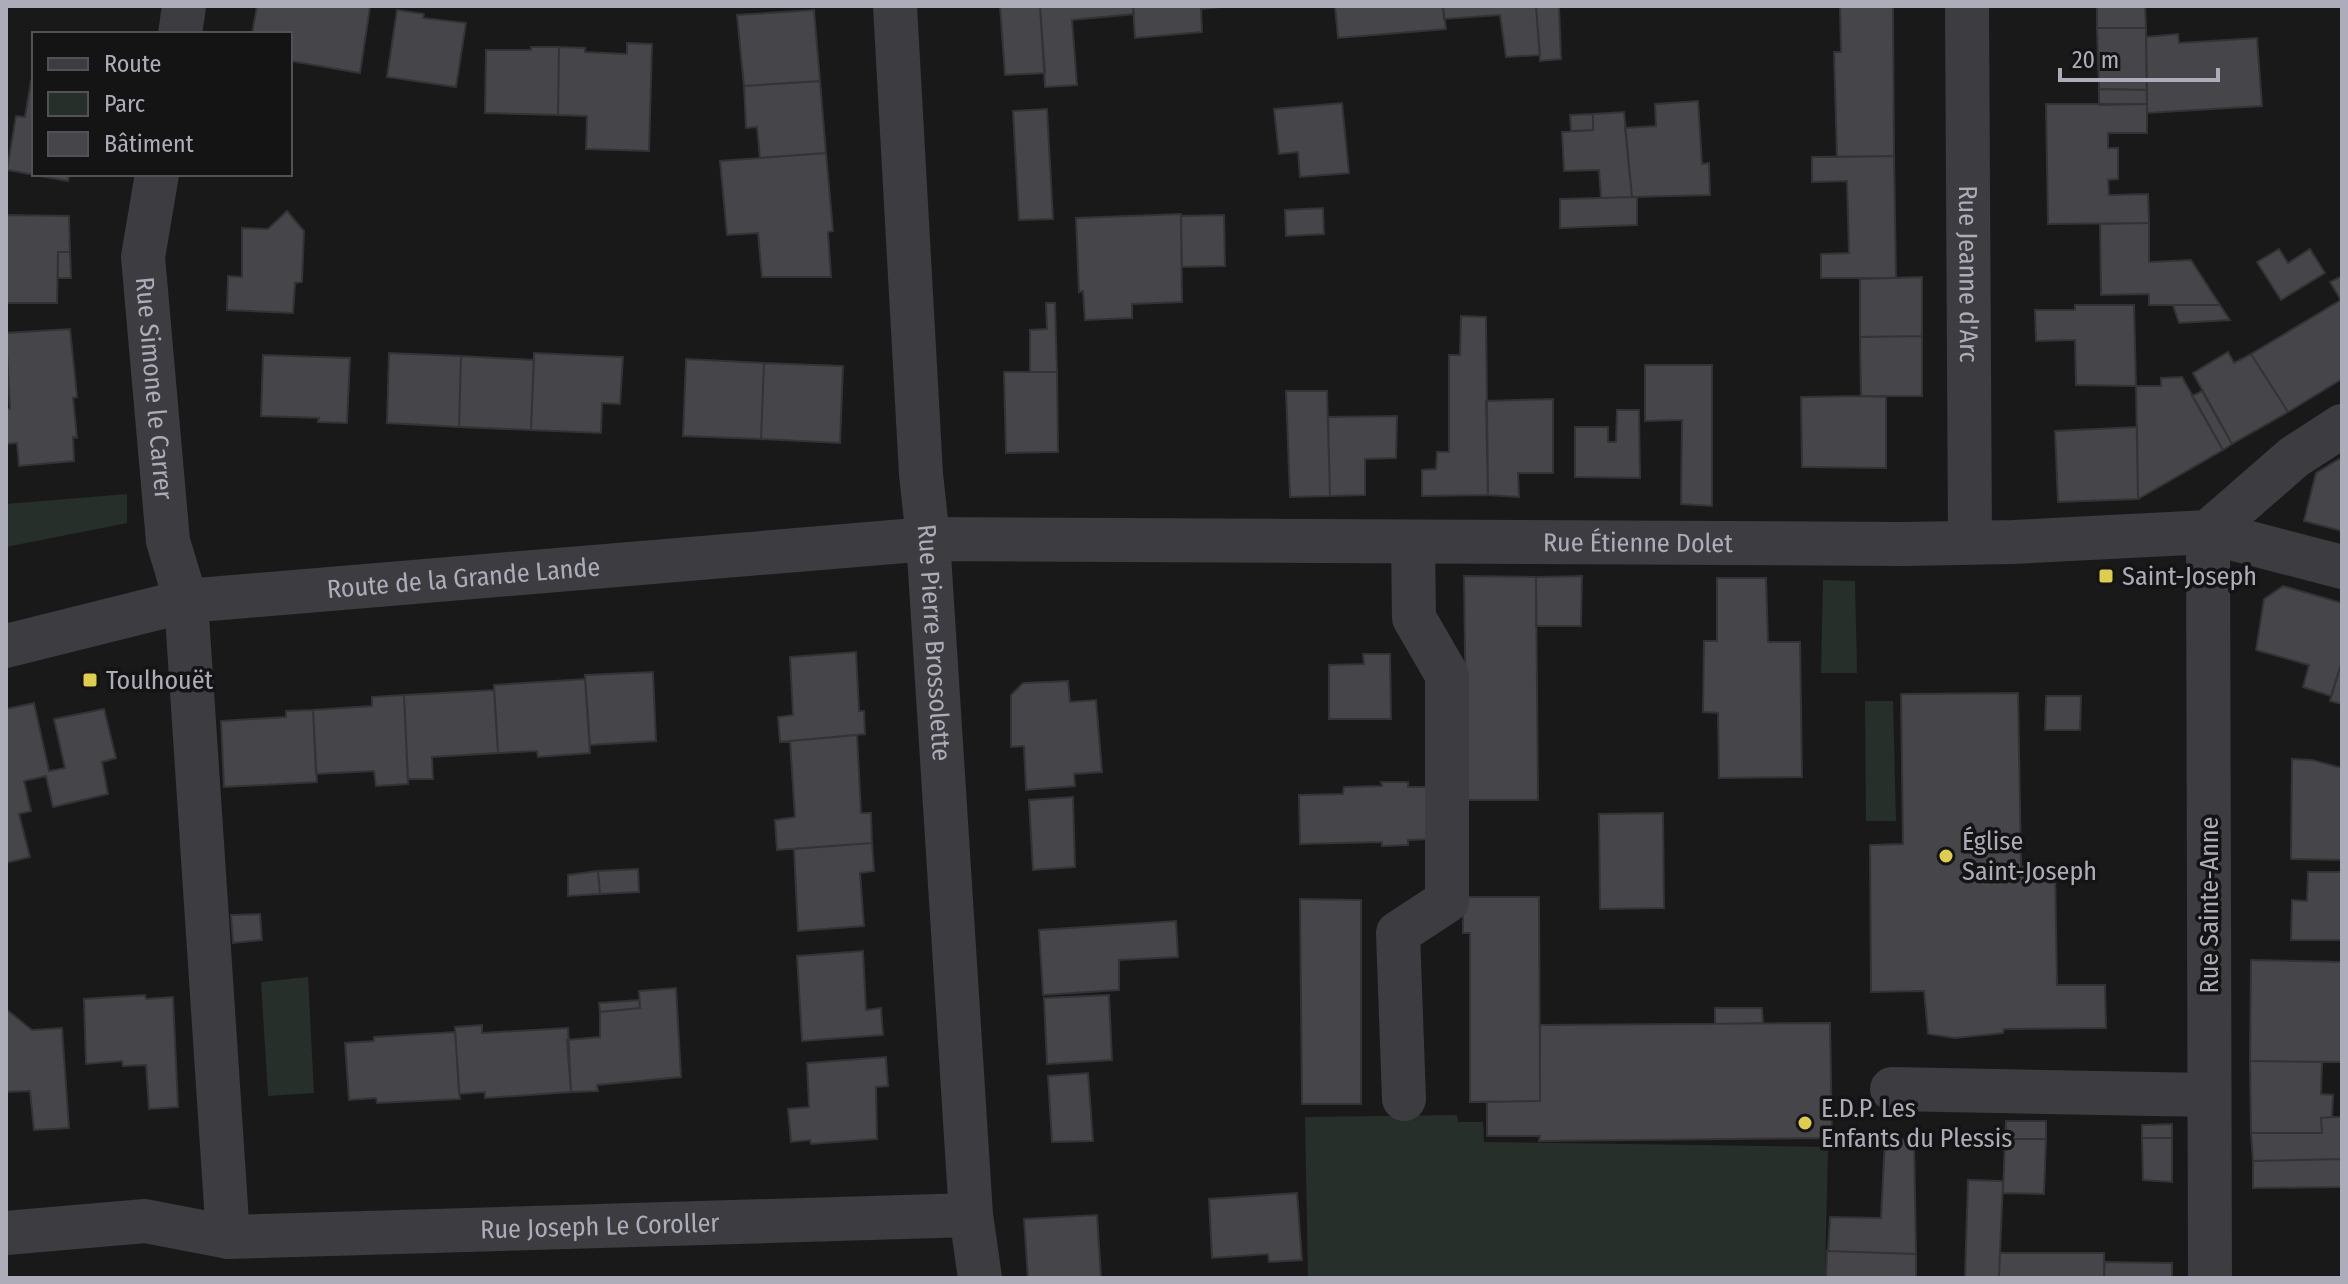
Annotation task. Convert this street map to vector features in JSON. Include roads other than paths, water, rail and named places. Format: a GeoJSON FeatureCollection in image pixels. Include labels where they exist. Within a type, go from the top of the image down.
{"type":"FeatureCollection","features":[{"type":"Feature","properties":{"kind":"street"},"geometry":{"type":"LineString","coordinates":[[180,32],[184,6]]}},
{"type":"Feature","properties":{"kind":"street","name":"Rue Pierre Brossolette"},"geometry":{"type":"LineString","coordinates":[[895,6],[921,474],[928,539],[971,1215],[980,1278]]}},
{"type":"Feature","properties":{"kind":"street","name":"Rue Jeanne d'Arc"},"geometry":{"type":"LineString","coordinates":[[1967,6],[1970,542]]}},
{"type":"Feature","properties":{"kind":"street","name":"Rue Simone le Carrer"},"geometry":{"type":"LineString","coordinates":[[157,176],[143,257],[168,541],[186,601]]}},
{"type":"Feature","properties":{"kind":"street"},"geometry":{"type":"LineString","coordinates":[[2208,532],[2294,457],[2342,426]]}},
{"type":"Feature","properties":{"kind":"street","name":"Rue Étienne Dolet"},"geometry":{"type":"LineString","coordinates":[[928,539],[1889,544],[2208,532],[2342,567]]}},
{"type":"Feature","properties":{"kind":"street","name":"Rue Sainte-Anne"},"geometry":{"type":"LineString","coordinates":[[2208,532],[2210,1278]]}},
{"type":"Feature","properties":{"kind":"street","name":"Route de la Grande Lande"},"geometry":{"type":"LineString","coordinates":[[6,646],[186,601],[928,539]]}},
{"type":"Feature","properties":{"kind":"street"},"geometry":{"type":"LineString","coordinates":[[1404,1099],[1398,933],[1447,901],[1447,675],[1414,618],[1413,542]]}},
{"type":"Feature","properties":{"kind":"street"},"geometry":{"type":"LineString","coordinates":[[186,601],[228,1237]]}},
{"type":"Feature","properties":{"kind":"street"},"geometry":{"type":"LineString","coordinates":[[1892,1089],[2209,1095]]}},
{"type":"Feature","properties":{"kind":"street","name":"Rue Joseph Le Coroller"},"geometry":{"type":"LineString","coordinates":[[6,1233],[145,1221],[228,1237],[971,1215]]}},
{"type":"Feature","properties":{"kind":"place","name":"Saint-Joseph"},"geometry":{"type":"Point","coordinates":[2106,576]}},
{"type":"Feature","properties":{"kind":"place","name":"Toulhouët"},"geometry":{"type":"Point","coordinates":[90,680]}},
{"type":"Feature","properties":{"kind":"place","name":"Église Saint-Joseph"},"geometry":{"type":"Point","coordinates":[1946,856]}},
{"type":"Feature","properties":{"kind":"place","name":"E.D.P. Les Enfants du Plessis"},"geometry":{"type":"Point","coordinates":[1805,1123]}}]}
